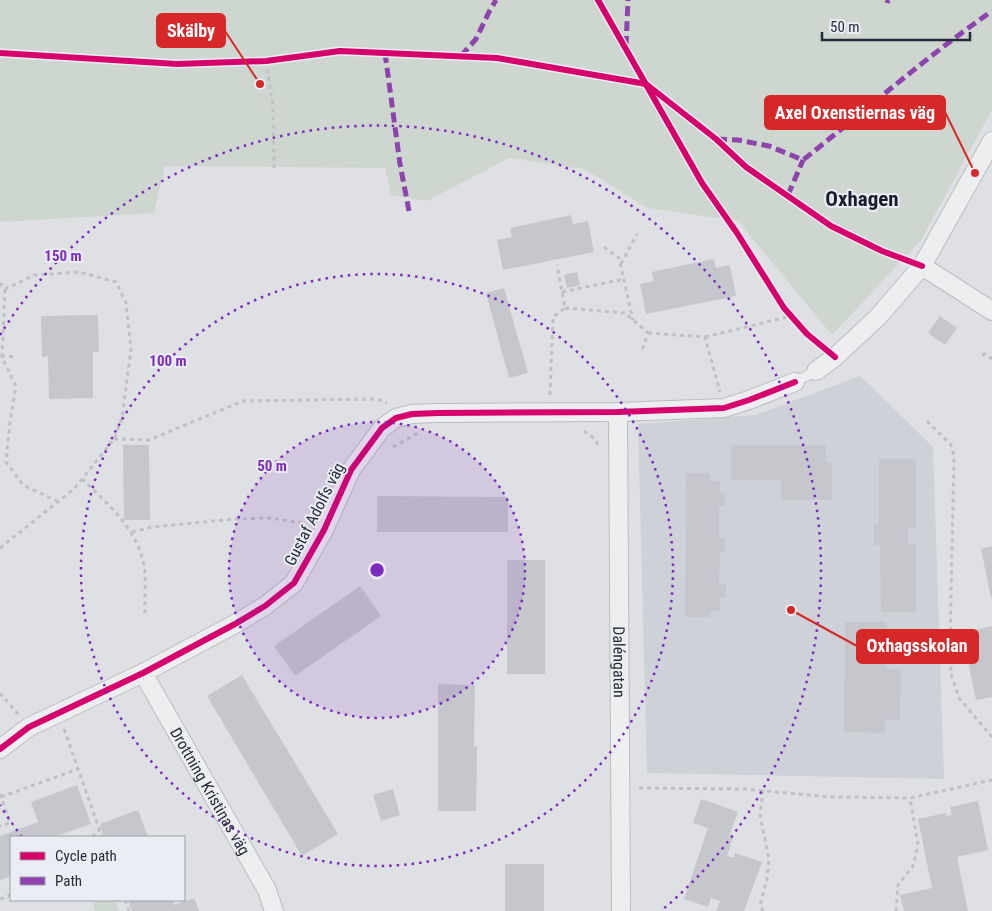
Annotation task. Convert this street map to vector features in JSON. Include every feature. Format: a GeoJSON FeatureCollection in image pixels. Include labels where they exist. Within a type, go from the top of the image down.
{"type":"FeatureCollection","features":[{"type":"Feature","properties":{"kind":"street"},"geometry":{"type":"LineString","coordinates":[[816,370],[835,357],[878,317],[922,266],[991,147]]}},
{"type":"Feature","properties":{"kind":"street"},"geometry":{"type":"LineString","coordinates":[[922,266],[992,311]]}},
{"type":"Feature","properties":{"kind":"street","name":"Gustaf Adolfs väg"},"geometry":{"type":"LineString","coordinates":[[0,749],[29,728],[143,673],[235,624],[265,606],[287,589],[294,583],[324,530],[351,470],[382,428],[396,418],[412,414],[457,412],[549,414],[724,408],[795,382]]}},
{"type":"Feature","properties":{"kind":"street","name":"Daléngatan"},"geometry":{"type":"LineString","coordinates":[[618,412],[621,911]]}},
{"type":"Feature","properties":{"kind":"street","name":"Drottning Kristinas väg"},"geometry":{"type":"LineString","coordinates":[[143,673],[266,890],[274,911]]}},
{"type":"Feature","properties":{"kind":"lane"},"geometry":{"type":"LineString","coordinates":[[795,382],[816,370]]}},
{"type":"Feature","properties":{"kind":"path"},"geometry":{"type":"LineString","coordinates":[[266,61],[273,107],[274,168]]}},
{"type":"Feature","properties":{"kind":"path"},"geometry":{"type":"LineString","coordinates":[[621,265],[637,234]]}},
{"type":"Feature","properties":{"kind":"path"},"geometry":{"type":"LineString","coordinates":[[604,247],[619,258],[633,321]]}},
{"type":"Feature","properties":{"kind":"path"},"geometry":{"type":"LineString","coordinates":[[557,266],[564,308]]}},
{"type":"Feature","properties":{"kind":"path"},"geometry":{"type":"LineString","coordinates":[[0,548],[74,489],[114,439],[122,418],[131,349],[126,304],[116,282],[79,272],[35,275],[5,289]]}},
{"type":"Feature","properties":{"kind":"path"},"geometry":{"type":"LineString","coordinates":[[562,292],[624,279]]}},
{"type":"Feature","properties":{"kind":"path"},"geometry":{"type":"LineString","coordinates":[[0,283],[5,289],[1,356],[16,386],[6,462],[23,484],[57,502]]}},
{"type":"Feature","properties":{"kind":"path"},"geometry":{"type":"LineString","coordinates":[[549,414],[553,317],[564,308],[625,313],[648,333],[706,337],[790,316]]}},
{"type":"Feature","properties":{"kind":"path"},"geometry":{"type":"LineString","coordinates":[[640,353],[648,333]]}},
{"type":"Feature","properties":{"kind":"path"},"geometry":{"type":"LineString","coordinates":[[706,337],[724,408]]}},
{"type":"Feature","properties":{"kind":"path"},"geometry":{"type":"LineString","coordinates":[[982,355],[985,354],[992,359]]}},
{"type":"Feature","properties":{"kind":"path"},"geometry":{"type":"LineString","coordinates":[[1,356],[15,357]]}},
{"type":"Feature","properties":{"kind":"path"},"geometry":{"type":"LineString","coordinates":[[114,439],[149,440],[243,401],[377,399],[412,414]]}},
{"type":"Feature","properties":{"kind":"path"},"geometry":{"type":"LineString","coordinates":[[927,421],[951,445],[954,456],[951,674],[959,698],[992,737]]}},
{"type":"Feature","properties":{"kind":"path"},"geometry":{"type":"LineString","coordinates":[[391,448],[426,428]]}},
{"type":"Feature","properties":{"kind":"path"},"geometry":{"type":"LineString","coordinates":[[581,429],[596,440],[599,448]]}},
{"type":"Feature","properties":{"kind":"path"},"geometry":{"type":"LineString","coordinates":[[82,479],[104,500],[132,532],[144,562],[145,615]]}},
{"type":"Feature","properties":{"kind":"path"},"geometry":{"type":"LineString","coordinates":[[132,532],[153,527],[234,519],[271,518],[312,525],[324,530]]}},
{"type":"Feature","properties":{"kind":"path"},"geometry":{"type":"LineString","coordinates":[[0,693],[29,728]]}},
{"type":"Feature","properties":{"kind":"path"},"geometry":{"type":"LineString","coordinates":[[58,713],[102,836]]}},
{"type":"Feature","properties":{"kind":"path"},"geometry":{"type":"LineString","coordinates":[[0,826],[10,823],[0,795],[78,769]]}},
{"type":"Feature","properties":{"kind":"path"},"geometry":{"type":"LineString","coordinates":[[620,788],[746,789],[830,797],[910,798],[992,780]]}},
{"type":"Feature","properties":{"kind":"path"},"geometry":{"type":"LineString","coordinates":[[763,790],[760,815],[770,859],[760,905],[763,911]]}},
{"type":"Feature","properties":{"kind":"path"},"geometry":{"type":"LineString","coordinates":[[896,911],[898,885],[913,866],[918,845],[910,798]]}},
{"type":"Feature","properties":{"kind":"path"},"geometry":{"type":"LineString","coordinates":[[93,836],[99,830]]}},
{"type":"Feature","properties":{"kind":"shaded area"},"geometry":{"type":"Polygon","coordinates":[[[0,0],[992,0],[992,110],[921,240],[832,335],[738,221],[648,208],[584,169],[509,158],[427,201],[391,195],[385,168],[165,166],[154,213],[0,222],[0,0]]]}},
{"type":"Feature","properties":{"kind":"shaded area"},"geometry":{"type":"Polygon","coordinates":[[[860,376],[933,447],[944,779],[647,773],[638,424],[755,415],[860,376]]]}},
{"type":"Feature","properties":{"kind":"shaded area"},"geometry":{"type":"Polygon","coordinates":[[[92,901],[115,901],[119,911],[95,911],[92,901]]]}},
{"type":"Feature","properties":{"kind":"building"},"geometry":{"type":"Polygon","coordinates":[[[571,215],[573,224],[588,221],[594,252],[503,270],[497,240],[512,237],[510,228],[571,215]]]}},
{"type":"Feature","properties":{"kind":"building"},"geometry":{"type":"Polygon","coordinates":[[[714,259],[716,268],[730,265],[736,296],[646,314],[640,284],[654,281],[652,272],[714,259]]]}},
{"type":"Feature","properties":{"kind":"building"},"geometry":{"type":"Polygon","coordinates":[[[577,272],[580,285],[567,288],[564,275],[577,272]]]}},
{"type":"Feature","properties":{"kind":"building"},"geometry":{"type":"Polygon","coordinates":[[[504,288],[528,373],[509,378],[486,293],[504,288]]]}},
{"type":"Feature","properties":{"kind":"building"},"geometry":{"type":"Polygon","coordinates":[[[98,315],[99,352],[93,352],[93,398],[49,399],[48,356],[42,357],[41,316],[98,315]]]}},
{"type":"Feature","properties":{"kind":"building"},"geometry":{"type":"Polygon","coordinates":[[[940,316],[957,328],[945,345],[928,333],[940,316]]]}},
{"type":"Feature","properties":{"kind":"building"},"geometry":{"type":"Polygon","coordinates":[[[123,445],[149,445],[150,520],[124,520],[123,445]]]}},
{"type":"Feature","properties":{"kind":"building"},"geometry":{"type":"Polygon","coordinates":[[[731,445],[826,445],[826,462],[832,463],[832,500],[781,500],[781,480],[731,480],[731,445]]]}},
{"type":"Feature","properties":{"kind":"building"},"geometry":{"type":"Polygon","coordinates":[[[879,459],[916,459],[916,527],[908,527],[908,543],[916,543],[916,612],[881,612],[880,545],[874,545],[874,525],[879,525],[879,459]]]}},
{"type":"Feature","properties":{"kind":"building"},"geometry":{"type":"Polygon","coordinates":[[[686,473],[710,473],[710,481],[720,481],[720,492],[725,493],[725,506],[719,506],[719,538],[725,538],[725,553],[720,552],[719,583],[726,584],[726,598],[720,598],[720,611],[710,611],[710,617],[685,617],[686,473]]]}},
{"type":"Feature","properties":{"kind":"building"},"geometry":{"type":"Polygon","coordinates":[[[377,496],[508,497],[508,532],[377,532],[377,496]]]}},
{"type":"Feature","properties":{"kind":"building"},"geometry":{"type":"Polygon","coordinates":[[[992,546],[992,598],[991,598],[981,549],[992,546]]]}},
{"type":"Feature","properties":{"kind":"building"},"geometry":{"type":"Polygon","coordinates":[[[507,560],[545,560],[545,674],[507,674],[507,560]]]}},
{"type":"Feature","properties":{"kind":"building"},"geometry":{"type":"Polygon","coordinates":[[[360,586],[381,616],[295,676],[274,646],[360,586]]]}},
{"type":"Feature","properties":{"kind":"building"},"geometry":{"type":"Polygon","coordinates":[[[845,622],[886,622],[886,669],[901,669],[900,720],[885,719],[885,733],[844,732],[845,622]]]}},
{"type":"Feature","properties":{"kind":"building"},"geometry":{"type":"Polygon","coordinates":[[[992,626],[992,697],[976,700],[962,633],[992,626]]]}},
{"type":"Feature","properties":{"kind":"building"},"geometry":{"type":"Polygon","coordinates":[[[242,675],[338,834],[302,856],[207,696],[242,675]]]}},
{"type":"Feature","properties":{"kind":"building"},"geometry":{"type":"Polygon","coordinates":[[[438,684],[475,685],[474,747],[477,746],[476,811],[438,811],[438,684]]]}},
{"type":"Feature","properties":{"kind":"building"},"geometry":{"type":"Polygon","coordinates":[[[77,785],[91,824],[56,836],[10,836],[10,876],[0,880],[0,836],[38,822],[31,802],[77,785]]]}},
{"type":"Feature","properties":{"kind":"building"},"geometry":{"type":"Polygon","coordinates":[[[393,789],[400,815],[381,821],[373,795],[393,789]]]}},
{"type":"Feature","properties":{"kind":"building"},"geometry":{"type":"Polygon","coordinates":[[[701,799],[738,812],[729,837],[733,838],[727,856],[734,858],[735,853],[762,862],[744,911],[716,911],[720,901],[711,898],[708,907],[684,899],[708,828],[693,823],[701,799]]]}},
{"type":"Feature","properties":{"kind":"building"},"geometry":{"type":"Polygon","coordinates":[[[978,801],[988,850],[957,857],[968,911],[904,911],[900,895],[932,888],[918,819],[946,813],[946,816],[952,815],[950,807],[978,801]]]}},
{"type":"Feature","properties":{"kind":"building"},"geometry":{"type":"Polygon","coordinates":[[[138,810],[148,836],[104,836],[100,824],[138,810]]]}},
{"type":"Feature","properties":{"kind":"building"},"geometry":{"type":"Polygon","coordinates":[[[505,864],[544,864],[544,911],[505,911],[505,864]]]}},
{"type":"Feature","properties":{"kind":"building"},"geometry":{"type":"Polygon","coordinates":[[[194,898],[199,911],[132,911],[128,901],[172,901],[174,905],[194,898]]]}},
{"type":"Feature","properties":{"kind":"marked path"},"geometry":{"type":"LineString","coordinates":[[461,56],[476,39],[496,0]]}},
{"type":"Feature","properties":{"kind":"marked path"},"geometry":{"type":"LineString","coordinates":[[626,46],[628,0]]}},
{"type":"Feature","properties":{"kind":"marked path"},"geometry":{"type":"LineString","coordinates":[[717,139],[738,140],[769,146],[803,160],[920,65],[992,11]]}},
{"type":"Feature","properties":{"kind":"marked path"},"geometry":{"type":"LineString","coordinates":[[385,53],[400,164],[409,211]]}},
{"type":"Feature","properties":{"kind":"marked path"},"geometry":{"type":"LineString","coordinates":[[788,195],[803,160]]}},
{"type":"Feature","properties":{"kind":"cycle path"},"geometry":{"type":"LineString","coordinates":[[598,0],[702,183],[737,233],[784,308],[807,334],[835,357]]}},
{"type":"Feature","properties":{"kind":"cycle path"},"geometry":{"type":"LineString","coordinates":[[0,53],[177,64],[266,61],[340,51],[497,58],[646,84],[716,139],[746,167],[831,226],[882,251],[922,266]]}},
{"type":"Feature","properties":{"kind":"cycle path"},"geometry":{"type":"LineString","coordinates":[[0,749],[29,727],[143,673],[235,624],[265,606],[294,583],[324,530],[351,470],[382,428],[396,418],[412,414],[438,413],[618,412],[724,408],[795,382]]}},
{"type":"Feature","properties":{"kind":"place","name":"Skälby"},"geometry":{"type":"Point","coordinates":[260,84]}},
{"type":"Feature","properties":{"kind":"place","name":"Axel Oxenstiernas väg"},"geometry":{"type":"Point","coordinates":[975,173]}},
{"type":"Feature","properties":{"kind":"place","name":"Oxhagsskolan"},"geometry":{"type":"Point","coordinates":[791,610]}},
{"type":"Feature","properties":{"kind":"district","name":"Oxhagen"},"geometry":{"type":"Point","coordinates":[862,199]}}]}
